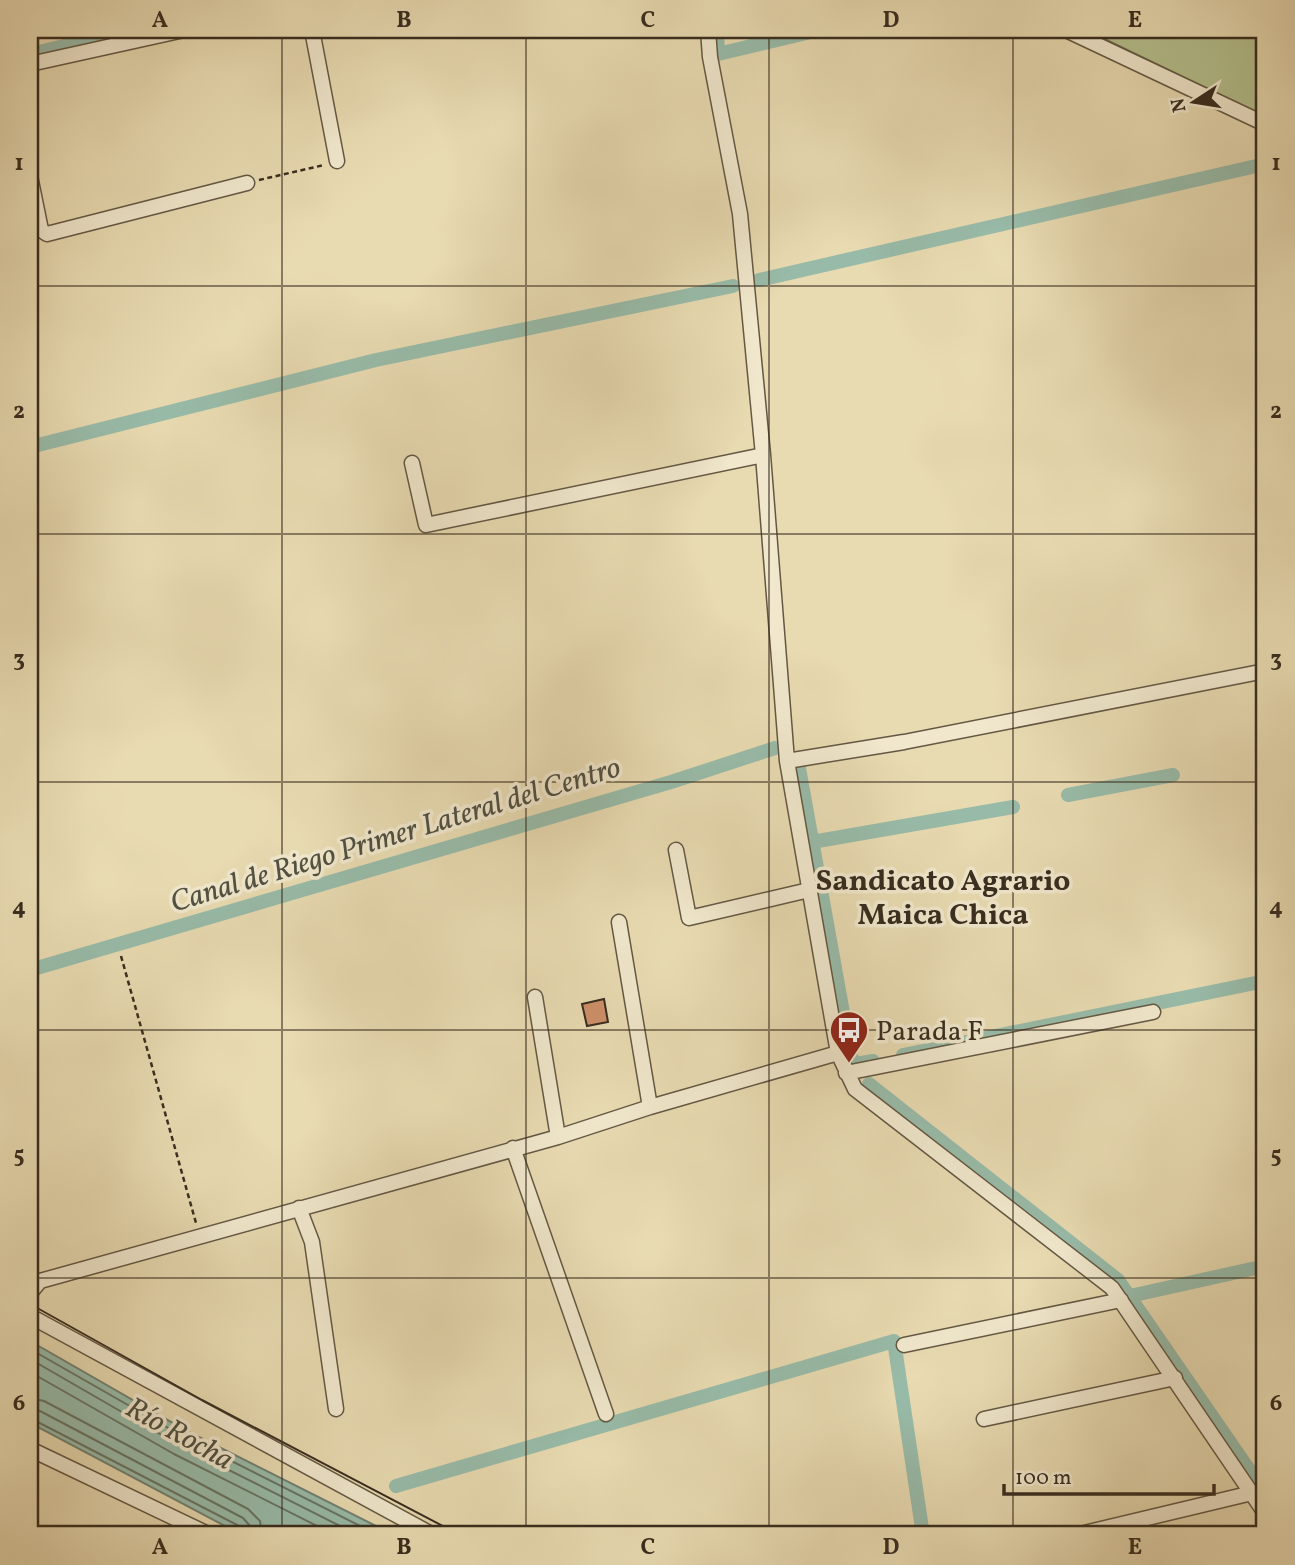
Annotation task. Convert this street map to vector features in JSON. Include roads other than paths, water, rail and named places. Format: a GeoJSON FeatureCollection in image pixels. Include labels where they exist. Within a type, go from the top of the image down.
{"type":"FeatureCollection","features":[{"type":"Feature","properties":{"kind":"street"},"geometry":{"type":"LineString","coordinates":[[30,64],[184,30]]}},
{"type":"Feature","properties":{"kind":"street"},"geometry":{"type":"LineString","coordinates":[[312,30],[337,161]]}},
{"type":"Feature","properties":{"kind":"street"},"geometry":{"type":"LineString","coordinates":[[708,30],[710,57],[740,214],[763,455],[787,761],[838,1053],[855,1088],[870,1101],[1068,1251],[1112,1288],[1265,1513]]}},
{"type":"Feature","properties":{"kind":"street"},"geometry":{"type":"LineString","coordinates":[[1066,30],[1265,124]]}},
{"type":"Feature","properties":{"kind":"street"},"geometry":{"type":"LineString","coordinates":[[30,176],[41,230],[47,234],[247,183]]}},
{"type":"Feature","properties":{"kind":"street"},"geometry":{"type":"LineString","coordinates":[[412,463],[426,525],[763,455]]}},
{"type":"Feature","properties":{"kind":"street"},"geometry":{"type":"LineString","coordinates":[[787,761],[904,742],[1265,671]]}},
{"type":"Feature","properties":{"kind":"street"},"geometry":{"type":"LineString","coordinates":[[677,850],[689,918],[809,890]]}},
{"type":"Feature","properties":{"kind":"street"},"geometry":{"type":"LineString","coordinates":[[619,922],[650,1107]]}},
{"type":"Feature","properties":{"kind":"street"},"geometry":{"type":"LineString","coordinates":[[535,997],[558,1137]]}},
{"type":"Feature","properties":{"kind":"street"},"geometry":{"type":"LineString","coordinates":[[846,1073],[1153,1012]]}},
{"type":"Feature","properties":{"kind":"street"},"geometry":{"type":"LineString","coordinates":[[30,1293],[40,1281],[558,1137],[650,1107],[838,1053]]}},
{"type":"Feature","properties":{"kind":"street"},"geometry":{"type":"LineString","coordinates":[[513,1148],[606,1414]]}},
{"type":"Feature","properties":{"kind":"street"},"geometry":{"type":"LineString","coordinates":[[299,1209],[312,1242],[337,1409]]}},
{"type":"Feature","properties":{"kind":"street"},"geometry":{"type":"LineString","coordinates":[[904,1345],[1121,1300]]}},
{"type":"Feature","properties":{"kind":"street"},"geometry":{"type":"LineString","coordinates":[[30,1316],[433,1535]]}},
{"type":"Feature","properties":{"kind":"street"},"geometry":{"type":"LineString","coordinates":[[984,1419],[1175,1378]]}},
{"type":"Feature","properties":{"kind":"street"},"geometry":{"type":"LineString","coordinates":[[30,1449],[210,1535]]}},
{"type":"Feature","properties":{"kind":"street"},"geometry":{"type":"LineString","coordinates":[[1076,1535],[1252,1493]]}},
{"type":"Feature","properties":{"kind":"water","name":"Río Rocha"},"geometry":{"type":"Polygon","coordinates":[[[30,1341],[187,1431],[394,1535],[242,1535],[30,1423],[30,1341]]]}},
{"type":"Feature","properties":{"kind":"waterway"},"geometry":{"type":"LineString","coordinates":[[30,54],[132,30]]}},
{"type":"Feature","properties":{"kind":"waterway"},"geometry":{"type":"LineString","coordinates":[[717,30],[718,54],[819,30]]}},
{"type":"Feature","properties":{"kind":"waterway"},"geometry":{"type":"LineString","coordinates":[[1261,30],[1265,33]]}},
{"type":"Feature","properties":{"kind":"waterway"},"geometry":{"type":"LineString","coordinates":[[759,280],[1265,164]]}},
{"type":"Feature","properties":{"kind":"waterway"},"geometry":{"type":"LineString","coordinates":[[30,447],[376,360],[733,286]]}},
{"type":"Feature","properties":{"kind":"waterway","name":"Canal de Riego Primer Lateral del Centro"},"geometry":{"type":"LineString","coordinates":[[30,970],[671,782],[775,748]]}},
{"type":"Feature","properties":{"kind":"waterway","name":"Canal de Riego Primer Lateral del Centro"},"geometry":{"type":"LineString","coordinates":[[799,768],[851,1057],[856,1064],[873,1061]]}},
{"type":"Feature","properties":{"kind":"waterway"},"geometry":{"type":"LineString","coordinates":[[1068,795],[1173,775]]}},
{"type":"Feature","properties":{"kind":"waterway"},"geometry":{"type":"LineString","coordinates":[[812,842],[1013,807]]}},
{"type":"Feature","properties":{"kind":"waterway"},"geometry":{"type":"LineString","coordinates":[[903,1055],[1265,981]]}},
{"type":"Feature","properties":{"kind":"waterway","name":"Canal de Riego Primer Lateral del Centro"},"geometry":{"type":"LineString","coordinates":[[869,1084],[1118,1280],[1265,1493]]}},
{"type":"Feature","properties":{"kind":"waterway"},"geometry":{"type":"LineString","coordinates":[[1130,1296],[1265,1266]]}},
{"type":"Feature","properties":{"kind":"waterway"},"geometry":{"type":"LineString","coordinates":[[396,1486],[894,1341],[923,1535]]}},
{"type":"Feature","properties":{"kind":"tram line"},"geometry":{"type":"LineString","coordinates":[[30,1304],[202,1400],[460,1535]]}},
{"type":"Feature","properties":{"kind":"place","name":"Parada F"},"geometry":{"type":"Point","coordinates":[849,1064]}},
{"type":"Feature","properties":{"kind":"district","name":"Sandicato Agrario Maica Chica"},"geometry":{"type":"Point","coordinates":[943,897]}}]}
